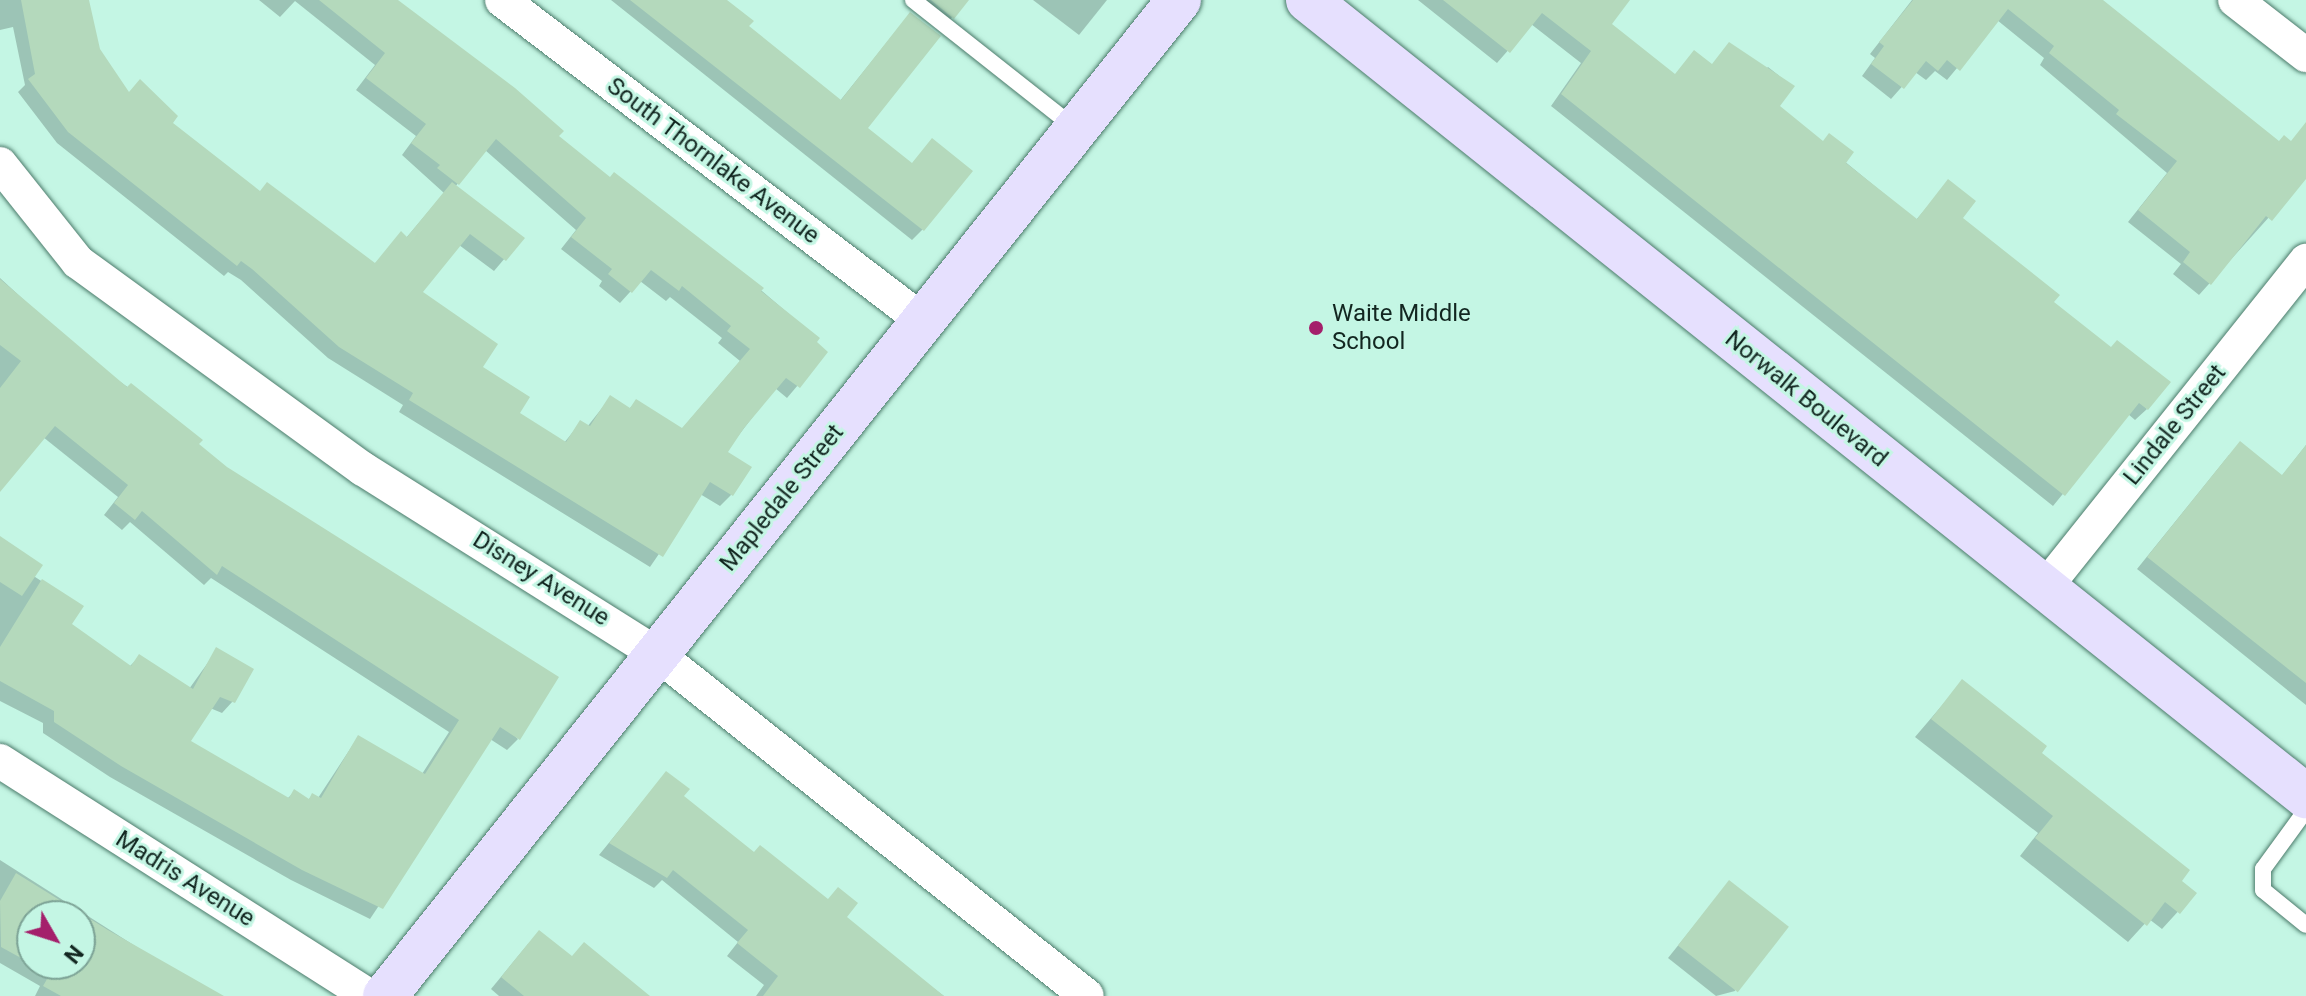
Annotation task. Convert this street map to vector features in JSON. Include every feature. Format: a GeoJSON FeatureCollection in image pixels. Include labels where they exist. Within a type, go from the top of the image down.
{"type":"FeatureCollection","features":[{"type":"Feature","properties":{"kind":"street","name":"South Thornlake Avenue"},"geometry":{"type":"LineString","coordinates":[[502,0],[923,321]]}},
{"type":"Feature","properties":{"kind":"street","name":"Mapledale Street"},"geometry":{"type":"LineString","coordinates":[[385,996],[1179,0]]}},
{"type":"Feature","properties":{"kind":"street","name":"Norwalk Boulevard"},"geometry":{"type":"LineString","coordinates":[[1308,0],[2306,796]]}},
{"type":"Feature","properties":{"kind":"street"},"geometry":{"type":"LineString","coordinates":[[2235,0],[2306,55]]}},
{"type":"Feature","properties":{"kind":"street","name":"Disney Avenue"},"geometry":{"type":"LineString","coordinates":[[0,164],[78,262],[363,469],[657,654],[1087,996]]}},
{"type":"Feature","properties":{"kind":"street","name":"Lindale Street"},"geometry":{"type":"LineString","coordinates":[[2044,589],[2306,261]]}},
{"type":"Feature","properties":{"kind":"street","name":"Madris Avenue"},"geometry":{"type":"LineString","coordinates":[[0,761],[369,996]]}},
{"type":"Feature","properties":{"kind":"lane"},"geometry":{"type":"LineString","coordinates":[[913,0],[1076,129]]}},
{"type":"Feature","properties":{"kind":"lane"},"geometry":{"type":"LineString","coordinates":[[2306,810],[2263,869],[2263,890],[2306,925]]}},
{"type":"Feature","properties":{"kind":"building"},"geometry":{"type":"Polygon","coordinates":[[[21,0],[89,0],[100,49],[129,92],[140,79],[178,116],[173,123],[260,191],[267,182],[375,263],[401,231],[407,237],[452,182],[525,238],[506,261],[470,234],[423,292],[498,344],[483,367],[530,397],[520,413],[566,442],[580,420],[590,426],[610,395],[630,408],[636,399],[682,428],[750,349],[727,331],[731,326],[682,286],[679,291],[651,270],[632,293],[608,274],[612,269],[571,237],[586,218],[496,139],[459,185],[437,168],[440,165],[411,143],[426,124],[366,78],[385,53],[319,0],[398,0],[515,88],[564,131],[559,136],[610,177],[614,172],[764,288],[761,291],[820,338],[817,342],[828,352],[800,388],[786,378],[744,428],[728,452],[752,467],[733,496],[710,482],[663,557],[409,400],[413,393],[339,347],[252,269],[241,261],[237,266],[68,132],[28,79],[35,74],[21,0]]]}},
{"type":"Feature","properties":{"kind":"building"},"geometry":{"type":"Polygon","coordinates":[[[630,0],[727,0],[754,21],[749,26],[841,100],[910,12],[941,36],[868,128],[912,163],[932,138],[973,171],[924,231],[630,0]]]}},
{"type":"Feature","properties":{"kind":"building"},"geometry":{"type":"Polygon","coordinates":[[[931,0],[969,0],[954,19],[931,0]]]}},
{"type":"Feature","properties":{"kind":"building"},"geometry":{"type":"Polygon","coordinates":[[[1443,0],[1630,0],[1612,24],[1675,74],[1694,50],[1712,64],[1729,42],[1795,86],[1780,106],[1823,141],[1829,133],[1854,152],[1846,163],[1917,219],[1948,179],[1976,201],[1963,218],[2060,295],[2054,302],[2111,347],[2117,340],[2171,382],[2148,410],[2139,403],[2065,496],[1561,94],[1591,51],[1542,13],[1510,53],[1443,0]]]}},
{"type":"Feature","properties":{"kind":"building"},"geometry":{"type":"Polygon","coordinates":[[[1913,0],[2103,0],[2279,141],[2284,135],[2291,141],[2306,122],[2306,179],[2272,221],[2266,216],[2211,285],[2183,262],[2190,252],[2138,210],[2177,161],[2116,114],[2119,110],[2049,53],[2054,46],[2008,9],[1960,71],[1947,60],[1938,71],[1926,61],[1904,89],[1871,64],[1884,46],[1879,42],[1913,0]]]}},
{"type":"Feature","properties":{"kind":"building"},"geometry":{"type":"Polygon","coordinates":[[[0,279],[127,387],[131,383],[203,440],[199,444],[227,467],[559,677],[520,740],[500,727],[383,909],[302,870],[121,766],[54,722],[54,711],[0,681],[0,647],[42,579],[84,606],[72,624],[131,666],[139,654],[193,689],[216,647],[254,669],[235,703],[220,697],[191,741],[289,798],[294,789],[309,799],[312,793],[321,798],[358,735],[425,774],[459,720],[222,566],[217,575],[142,511],[135,520],[114,503],[128,485],[55,426],[0,492],[0,388],[21,361],[0,345],[0,279]]]}},
{"type":"Feature","properties":{"kind":"building"},"geometry":{"type":"Polygon","coordinates":[[[2240,441],[2282,475],[2306,445],[2306,683],[2147,557],[2240,441]]]}},
{"type":"Feature","properties":{"kind":"building"},"geometry":{"type":"Polygon","coordinates":[[[0,536],[43,565],[22,596],[0,582],[0,536]]]}},
{"type":"Feature","properties":{"kind":"building"},"geometry":{"type":"Polygon","coordinates":[[[1962,679],[2047,746],[2042,753],[2190,870],[2182,881],[2197,893],[2180,914],[2165,902],[2147,926],[2035,838],[2053,816],[1931,719],[1962,679]]]}},
{"type":"Feature","properties":{"kind":"building"},"geometry":{"type":"Polygon","coordinates":[[[666,771],[690,789],[684,796],[754,852],[760,845],[828,899],[838,887],[858,903],[847,917],[944,996],[763,996],[778,976],[737,943],[748,930],[673,870],[667,878],[609,843],[666,771]]]}},
{"type":"Feature","properties":{"kind":"building"},"geometry":{"type":"Polygon","coordinates":[[[16,873],[60,900],[16,900],[16,955],[1,947],[0,901],[16,873]]]}},
{"type":"Feature","properties":{"kind":"building"},"geometry":{"type":"Polygon","coordinates":[[[1729,880],[1789,927],[1738,992],[1678,945],[1729,880]]]}},
{"type":"Feature","properties":{"kind":"building"},"geometry":{"type":"Polygon","coordinates":[[[96,923],[224,996],[61,996],[43,986],[46,980],[96,980],[96,923]]]}},
{"type":"Feature","properties":{"kind":"building"},"geometry":{"type":"Polygon","coordinates":[[[539,930],[572,956],[584,942],[650,996],[524,996],[501,977],[539,930]]]}},
{"type":"Feature","properties":{"kind":"place","name":"Waite Middle School"},"geometry":{"type":"Point","coordinates":[1316,328]}}]}
